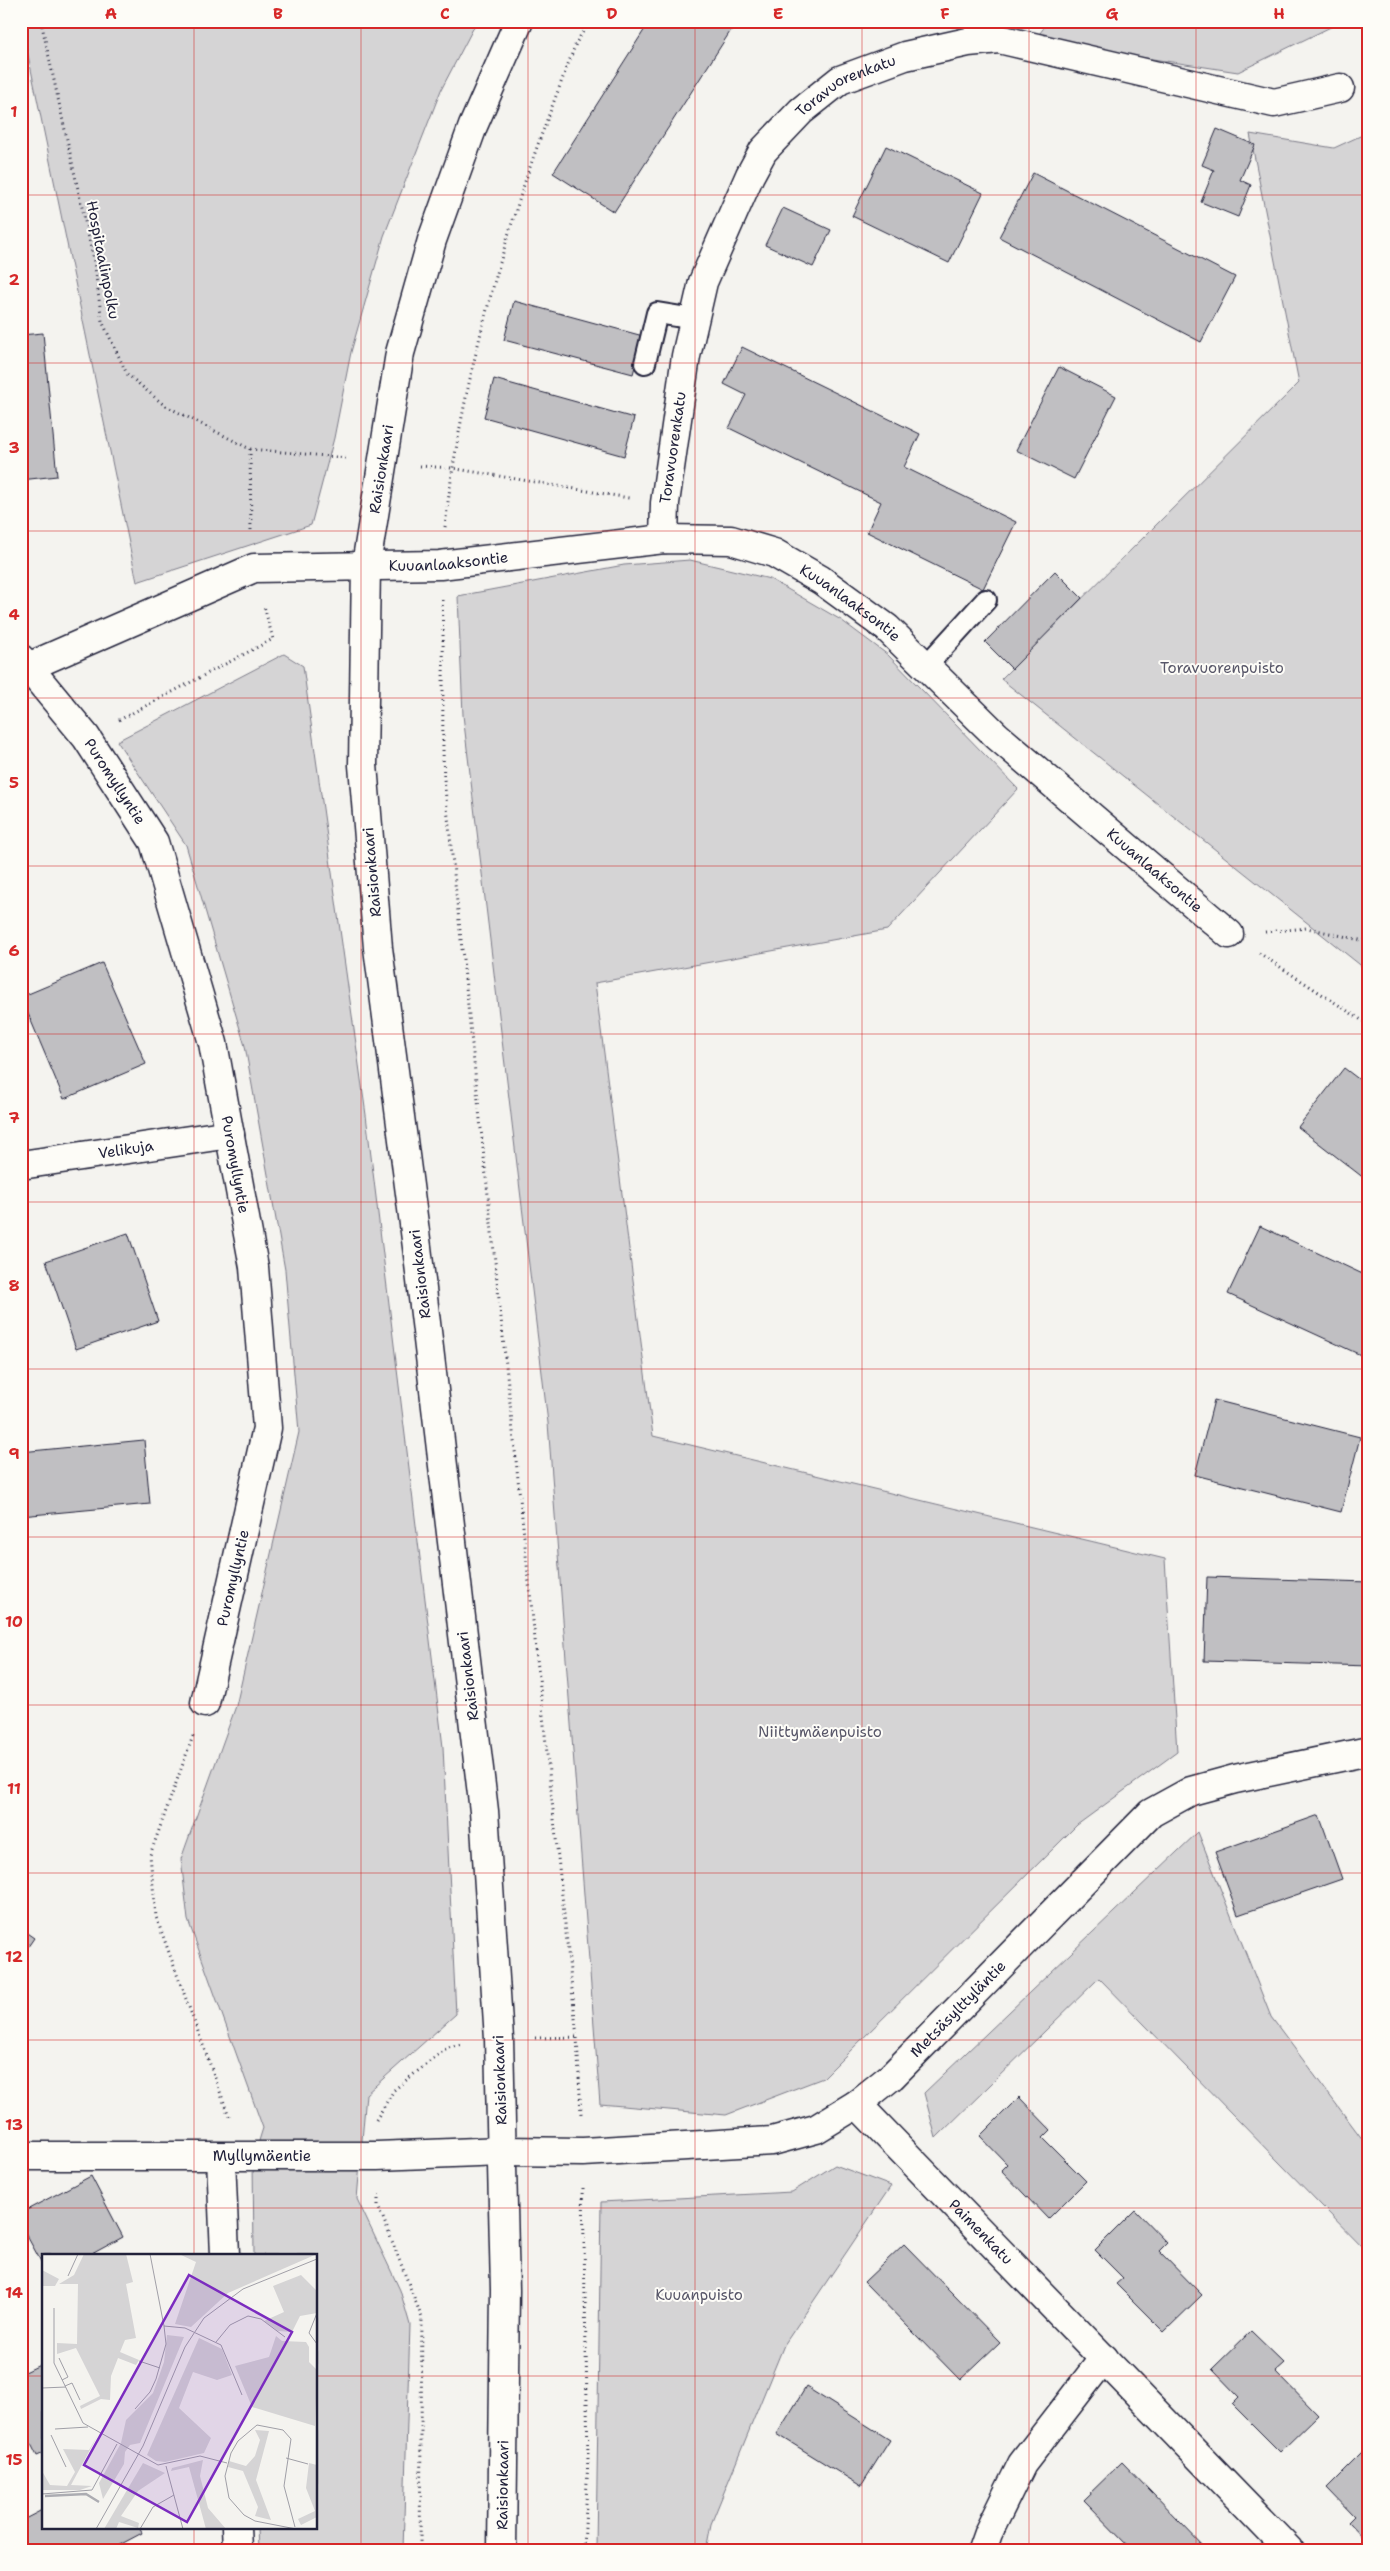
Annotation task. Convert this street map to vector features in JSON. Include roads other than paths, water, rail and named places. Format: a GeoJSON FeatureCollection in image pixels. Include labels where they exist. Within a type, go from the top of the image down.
{"type":"FeatureCollection","features":[{"type":"Feature","properties":{"kind":"street","name":"Raisionkaari"},"geometry":{"type":"LineString","coordinates":[[502,2550],[505,2290],[500,2039],[484,1811],[417,1247],[378,948],[363,765],[366,565],[400,352],[432,240],[473,126],[519,21]]}},
{"type":"Feature","properties":{"kind":"street","name":"Toravuorenkatu"},"geometry":{"type":"LineString","coordinates":[[664,539],[665,503],[686,356],[703,282],[742,191],[764,151],[801,110],[840,80],[905,56],[968,42],[999,39],[1274,103],[1340,88]]}},
{"type":"Feature","properties":{"kind":"street","name":"Kuuanlaaksontie"},"geometry":{"type":"LineString","coordinates":[[366,565],[440,565],[664,539],[731,540],[774,553],[821,580],[887,628],[997,736],[1229,934]]}},
{"type":"Feature","properties":{"kind":"street","name":"Puromyllyntie"},"geometry":{"type":"LineString","coordinates":[[205,1703],[267,1428],[254,1267],[214,1043],[154,842],[86,737],[25,663],[254,568],[366,565]]}},
{"type":"Feature","properties":{"kind":"street","name":"Velikuja"},"geometry":{"type":"LineString","coordinates":[[21,1164],[230,1134]]}},
{"type":"Feature","properties":{"kind":"street","name":"Metsäsylttyläntie"},"geometry":{"type":"LineString","coordinates":[[502,2151],[583,2152],[772,2141],[816,2129],[857,2104],[892,2076],[1151,1813],[1191,1791],[1235,1778],[1369,1751]]}},
{"type":"Feature","properties":{"kind":"street","name":"Paimenkatu"},"geometry":{"type":"LineString","coordinates":[[857,2104],[1289,2550]]}},
{"type":"Feature","properties":{"kind":"street","name":"Myllymäentie"},"geometry":{"type":"LineString","coordinates":[[21,2156],[377,2156],[502,2151]]}},
{"type":"Feature","properties":{"kind":"street"},"geometry":{"type":"LineString","coordinates":[[221,2157],[225,2254]]}},
{"type":"Feature","properties":{"kind":"street"},"geometry":{"type":"LineString","coordinates":[[982,2550],[988,2532],[1022,2464],[1104,2358]]}},
{"type":"Feature","properties":{"kind":"street"},"geometry":{"type":"LineString","coordinates":[[236,2528],[237,2550]]}},
{"type":"Feature","properties":{"kind":"lane"},"geometry":{"type":"LineString","coordinates":[[645,363],[657,313],[694,319]]}},
{"type":"Feature","properties":{"kind":"lane"},"geometry":{"type":"LineString","coordinates":[[926,666],[986,600]]}},
{"type":"Feature","properties":{"kind":"park label","name":"Toravuorenpuisto"},"geometry":{"type":"Point","coordinates":[1222,668]}},
{"type":"Feature","properties":{"kind":"park label","name":"Niittymäenpuisto"},"geometry":{"type":"Point","coordinates":[820,1732]}},
{"type":"Feature","properties":{"kind":"park label","name":"Kuuanpuisto"},"geometry":{"type":"Point","coordinates":[699,2295]}}]}
